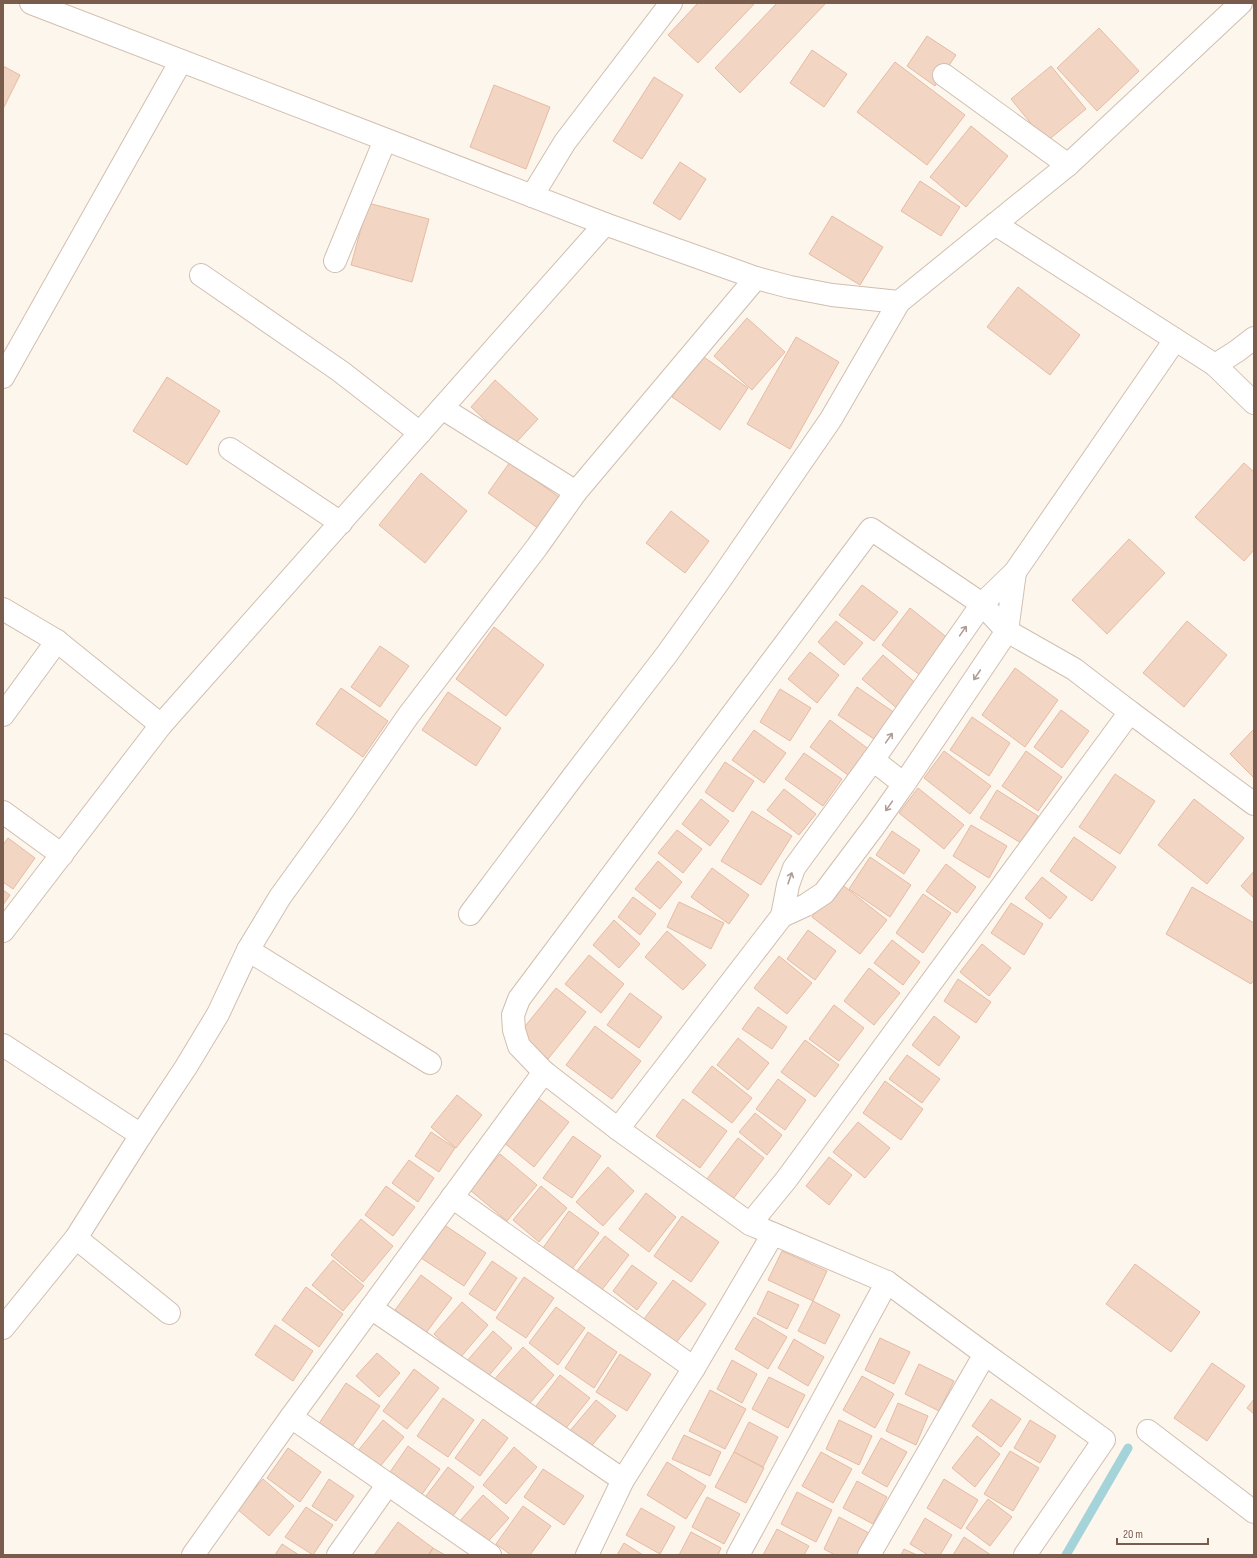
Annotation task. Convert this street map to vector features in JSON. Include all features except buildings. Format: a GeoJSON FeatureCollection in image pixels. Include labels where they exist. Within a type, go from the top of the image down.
{"type":"FeatureCollection","features":[{"type":"Feature","properties":{"kind":"street"},"geometry":{"type":"LineString","coordinates":[[31,3],[605,224],[756,278],[790,287],[832,295],[899,302]]}},
{"type":"Feature","properties":{"kind":"street"},"geometry":{"type":"LineString","coordinates":[[532,196],[565,142],[671,3]]}},
{"type":"Feature","properties":{"kind":"street"},"geometry":{"type":"LineString","coordinates":[[470,914],[667,654],[720,580],[831,419],[899,302],[954,260],[995,224],[1068,166],[1241,3]]}},
{"type":"Feature","properties":{"kind":"street"},"geometry":{"type":"LineString","coordinates":[[3,377],[181,61]]}},
{"type":"Feature","properties":{"kind":"street"},"geometry":{"type":"LineString","coordinates":[[944,75],[1068,166]]}},
{"type":"Feature","properties":{"kind":"street"},"geometry":{"type":"LineString","coordinates":[[335,261],[385,140]]}},
{"type":"Feature","properties":{"kind":"street"},"geometry":{"type":"LineString","coordinates":[[3,931],[161,725],[605,224]]}},
{"type":"Feature","properties":{"kind":"street"},"geometry":{"type":"LineString","coordinates":[[995,224],[1214,365],[1254,403]]}},
{"type":"Feature","properties":{"kind":"street"},"geometry":{"type":"LineString","coordinates":[[201,275],[340,371],[420,433]]}},
{"type":"Feature","properties":{"kind":"street"},"geometry":{"type":"LineString","coordinates":[[3,1328],[76,1238],[141,1135],[186,1068],[218,1014],[248,950],[280,897],[343,810],[408,716],[537,547],[576,492],[756,278]]}},
{"type":"Feature","properties":{"kind":"street"},"geometry":{"type":"LineString","coordinates":[[1214,365],[1237,351],[1254,338]]}},
{"type":"Feature","properties":{"kind":"street"},"geometry":{"type":"LineString","coordinates":[[618,1128],[782,916],[788,885],[794,868],[874,760],[982,604],[1015,572],[1175,340]]}},
{"type":"Feature","properties":{"kind":"street"},"geometry":{"type":"LineString","coordinates":[[442,408],[576,492]]}},
{"type":"Feature","properties":{"kind":"street"},"geometry":{"type":"LineString","coordinates":[[230,449],[341,523]]}},
{"type":"Feature","properties":{"kind":"street"},"geometry":{"type":"LineString","coordinates":[[1025,1555],[1104,1440],[887,1282],[750,1224],[544,1072],[519,1046],[514,1030],[513,1015],[519,1000],[871,529],[982,604],[1007,631],[1074,669],[1254,804]]}},
{"type":"Feature","properties":{"kind":"street"},"geometry":{"type":"LineString","coordinates":[[782,916],[806,905],[824,893],[904,784],[1007,631],[1015,572]]}},
{"type":"Feature","properties":{"kind":"street"},"geometry":{"type":"LineString","coordinates":[[3,609],[57,641],[161,725]]}},
{"type":"Feature","properties":{"kind":"street"},"geometry":{"type":"LineString","coordinates":[[3,715],[57,641]]}},
{"type":"Feature","properties":{"kind":"street"},"geometry":{"type":"LineString","coordinates":[[750,1224],[786,1180],[1130,712]]}},
{"type":"Feature","properties":{"kind":"street"},"geometry":{"type":"LineString","coordinates":[[874,760],[904,784]]}},
{"type":"Feature","properties":{"kind":"street"},"geometry":{"type":"LineString","coordinates":[[3,812],[62,855]]}},
{"type":"Feature","properties":{"kind":"street"},"geometry":{"type":"LineString","coordinates":[[248,950],[430,1063]]}},
{"type":"Feature","properties":{"kind":"street"},"geometry":{"type":"LineString","coordinates":[[3,1045],[141,1135]]}},
{"type":"Feature","properties":{"kind":"street"},"geometry":{"type":"LineString","coordinates":[[193,1555],[291,1417],[544,1072]]}},
{"type":"Feature","properties":{"kind":"street"},"geometry":{"type":"LineString","coordinates":[[452,1197],[694,1368]]}},
{"type":"Feature","properties":{"kind":"street"},"geometry":{"type":"LineString","coordinates":[[587,1555],[623,1480],[694,1368],[773,1234]]}},
{"type":"Feature","properties":{"kind":"street"},"geometry":{"type":"LineString","coordinates":[[76,1238],[169,1313]]}},
{"type":"Feature","properties":{"kind":"street"},"geometry":{"type":"LineString","coordinates":[[738,1555],[887,1282]]}},
{"type":"Feature","properties":{"kind":"street"},"geometry":{"type":"LineString","coordinates":[[371,1308],[623,1480]]}},
{"type":"Feature","properties":{"kind":"street"},"geometry":{"type":"LineString","coordinates":[[869,1555],[984,1354]]}},
{"type":"Feature","properties":{"kind":"street"},"geometry":{"type":"LineString","coordinates":[[291,1417],[488,1555]]}},
{"type":"Feature","properties":{"kind":"street"},"geometry":{"type":"LineString","coordinates":[[1148,1432],[1254,1512]]}},
{"type":"Feature","properties":{"kind":"street"},"geometry":{"type":"LineString","coordinates":[[338,1555],[388,1484]]}},
{"type":"Feature","properties":{"kind":"waterway"},"geometry":{"type":"LineString","coordinates":[[1066,1555],[1128,1448]]}}]}
